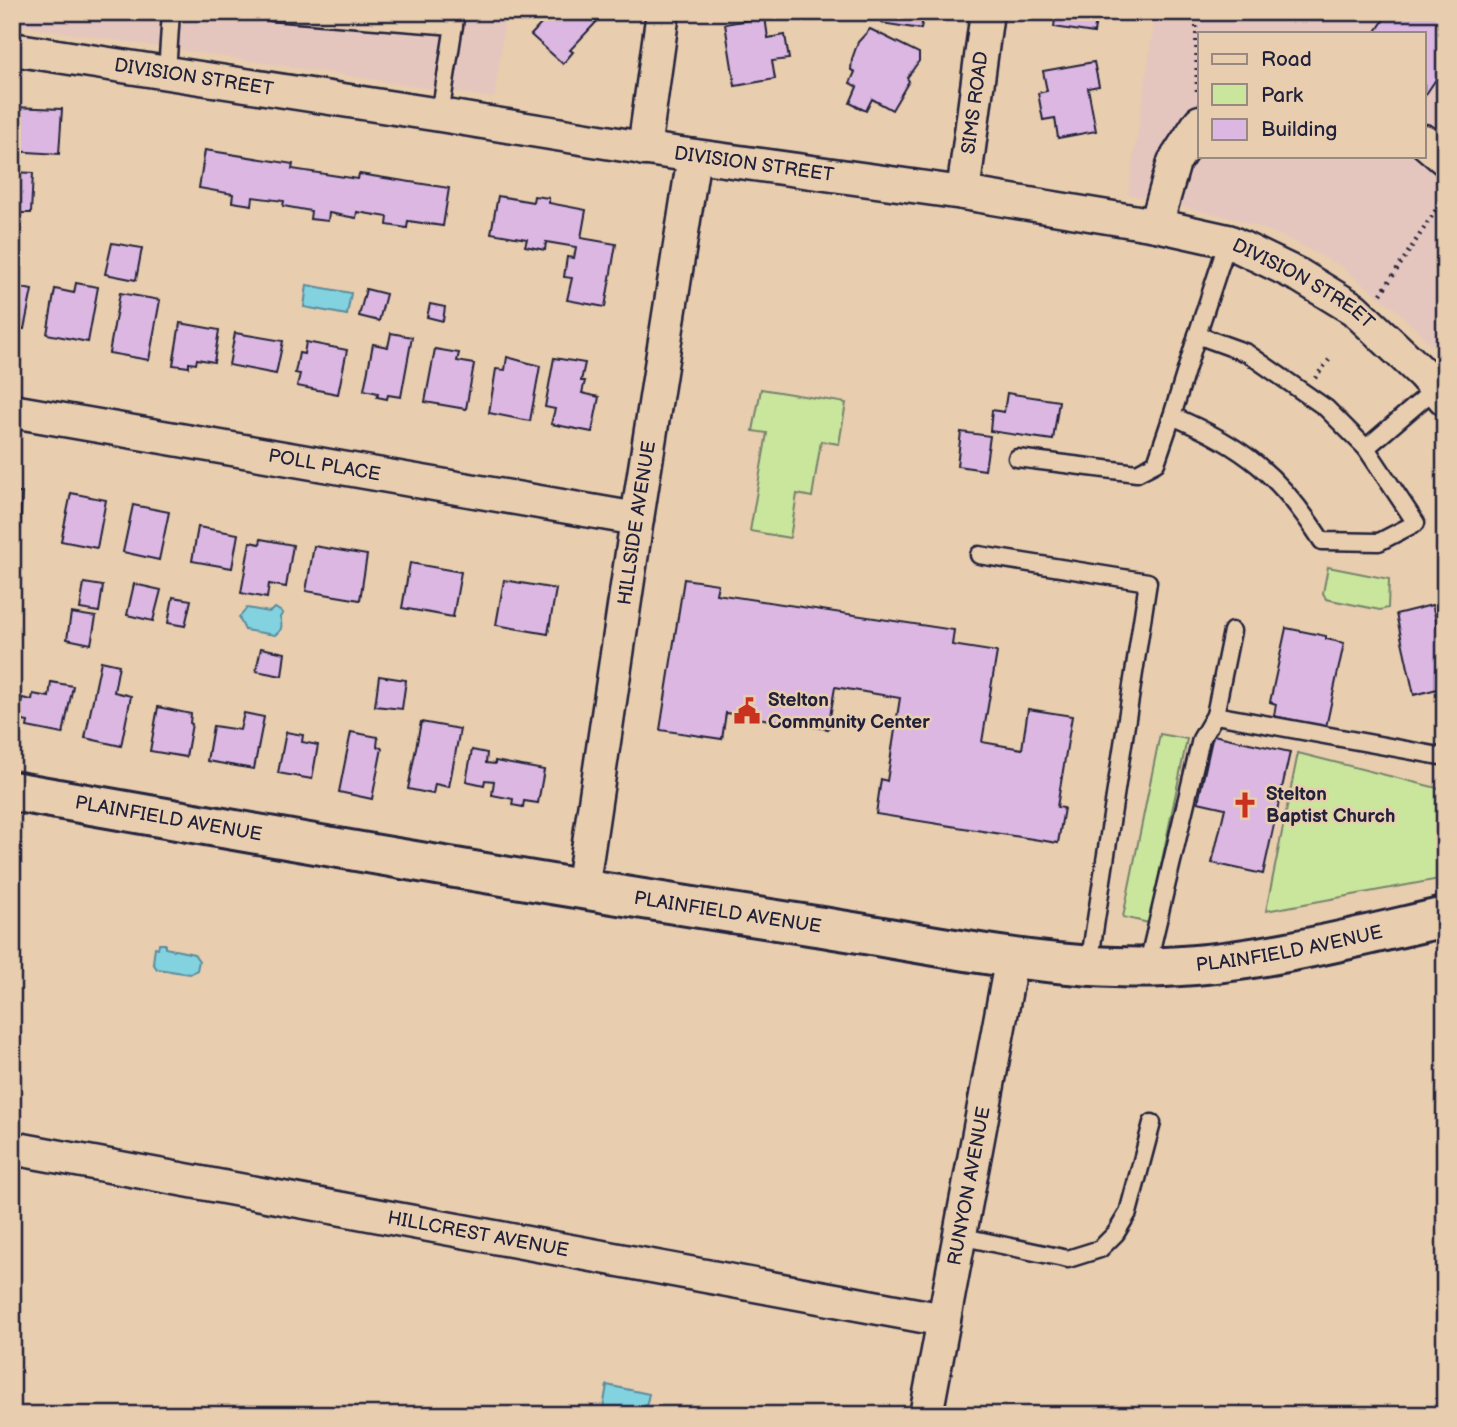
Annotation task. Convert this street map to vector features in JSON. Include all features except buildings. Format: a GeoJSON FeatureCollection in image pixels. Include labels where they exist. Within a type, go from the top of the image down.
{"type":"FeatureCollection","features":[{"type":"Feature","properties":{"kind":"main road","name":"PLAINFIELD AVENUE"},"geometry":{"type":"LineString","coordinates":[[12,791],[582,890],[1012,957],[1090,965],[1164,967],[1238,960],[1311,948],[1445,917]]}},
{"type":"Feature","properties":{"kind":"street"},"geometry":{"type":"LineString","coordinates":[[644,149],[663,12]]}},
{"type":"Feature","properties":{"kind":"street","name":"SIMS ROAD"},"geometry":{"type":"LineString","coordinates":[[962,193],[987,12]]}},
{"type":"Feature","properties":{"kind":"street","name":"DIVISION STREET"},"geometry":{"type":"LineString","coordinates":[[12,49],[644,149],[962,193],[1156,225],[1228,241],[1300,276],[1354,309],[1440,393]]}},
{"type":"Feature","properties":{"kind":"street"},"geometry":{"type":"LineString","coordinates":[[1156,225],[1174,162],[1198,108]]}},
{"type":"Feature","properties":{"kind":"street"},"geometry":{"type":"LineString","coordinates":[[1426,143],[1445,159]]}},
{"type":"Feature","properties":{"kind":"street","name":"HILLSIDE AVENUE"},"geometry":{"type":"LineString","coordinates":[[582,890],[694,156]]}},
{"type":"Feature","properties":{"kind":"street","name":"POLL PLACE"},"geometry":{"type":"LineString","coordinates":[[12,411],[637,519]]}},
{"type":"Feature","properties":{"kind":"street","name":"RUNYON AVENUE"},"geometry":{"type":"LineString","coordinates":[[926,1415],[1012,957]]}},
{"type":"Feature","properties":{"kind":"street","name":"HILLCREST AVENUE"},"geometry":{"type":"LineString","coordinates":[[12,1148],[943,1320]]}},
{"type":"Feature","properties":{"kind":"lane"},"geometry":{"type":"LineString","coordinates":[[167,72],[171,12]]}},
{"type":"Feature","properties":{"kind":"lane"},"geometry":{"type":"LineString","coordinates":[[272,12],[455,19],[440,115]]}},
{"type":"Feature","properties":{"kind":"lane"},"geometry":{"type":"LineString","coordinates":[[1017,458],[1137,473],[1156,463],[1228,241]]}},
{"type":"Feature","properties":{"kind":"lane"},"geometry":{"type":"LineString","coordinates":[[1172,416],[1212,432],[1247,455],[1282,485],[1322,541],[1379,542],[1416,523],[1366,448],[1326,408],[1247,353],[1196,335]]}},
{"type":"Feature","properties":{"kind":"lane"},"geometry":{"type":"LineString","coordinates":[[1366,448],[1440,393]]}},
{"type":"Feature","properties":{"kind":"lane"},"geometry":{"type":"LineString","coordinates":[[979,555],[1148,582],[1090,965]]}},
{"type":"Feature","properties":{"kind":"lane"},"geometry":{"type":"LineString","coordinates":[[1147,967],[1201,739],[1215,715],[1232,631]]}},
{"type":"Feature","properties":{"kind":"lane"},"geometry":{"type":"LineString","coordinates":[[1215,715],[1445,757]]}},
{"type":"Feature","properties":{"kind":"lane"},"geometry":{"type":"LineString","coordinates":[[959,1236],[1068,1259],[1100,1249],[1116,1233],[1128,1213],[1153,1124]]}},
{"type":"Feature","properties":{"kind":"path"},"geometry":{"type":"LineString","coordinates":[[1196,12],[1198,108]]}},
{"type":"Feature","properties":{"kind":"path"},"geometry":{"type":"LineString","coordinates":[[1381,294],[1445,196]]}},
{"type":"Feature","properties":{"kind":"shaded area"},"geometry":{"type":"Polygon","coordinates":[[[12,12],[506,12],[494,98],[12,24],[12,12]]]}},
{"type":"Feature","properties":{"kind":"shaded area"},"geometry":{"type":"Polygon","coordinates":[[[1156,12],[1445,12],[1445,359],[1397,310],[1339,265],[1283,236],[1240,220],[1128,194],[1156,12]]]}},
{"type":"Feature","properties":{"kind":"green space"},"geometry":{"type":"Polygon","coordinates":[[[761,389],[846,403],[839,444],[821,441],[812,497],[797,494],[790,538],[750,531],[767,433],[753,431],[761,389]]]}},
{"type":"Feature","properties":{"kind":"green space"},"geometry":{"type":"Polygon","coordinates":[[[1328,567],[1389,579],[1388,608],[1380,610],[1326,599],[1323,593],[1328,567]]]}},
{"type":"Feature","properties":{"kind":"green space"},"geometry":{"type":"Polygon","coordinates":[[[1160,734],[1187,739],[1149,923],[1123,917],[1160,734]]]}},
{"type":"Feature","properties":{"kind":"green space"},"geometry":{"type":"Polygon","coordinates":[[[1298,753],[1445,790],[1445,878],[1266,911],[1298,753]]]}},
{"type":"Feature","properties":{"kind":"water"},"geometry":{"type":"Polygon","coordinates":[[[307,285],[351,293],[347,315],[304,307],[307,285]]]}},
{"type":"Feature","properties":{"kind":"water"},"geometry":{"type":"Polygon","coordinates":[[[247,608],[269,612],[275,608],[283,613],[280,617],[281,629],[275,635],[245,630],[239,618],[247,608]]]}},
{"type":"Feature","properties":{"kind":"water"},"geometry":{"type":"Polygon","coordinates":[[[159,944],[165,944],[165,948],[194,954],[199,961],[197,970],[190,974],[157,969],[153,963],[155,947],[158,948],[159,944]]]}},
{"type":"Feature","properties":{"kind":"water"},"geometry":{"type":"Polygon","coordinates":[[[607,1385],[649,1394],[644,1415],[603,1408],[607,1385]]]}},
{"type":"Feature","properties":{"kind":"place","name":"Stelton Community Center"},"geometry":{"type":"Point","coordinates":[747,711]}},
{"type":"Feature","properties":{"kind":"place","name":"Stelton Baptist Church"},"geometry":{"type":"Point","coordinates":[1245,805]}}]}
